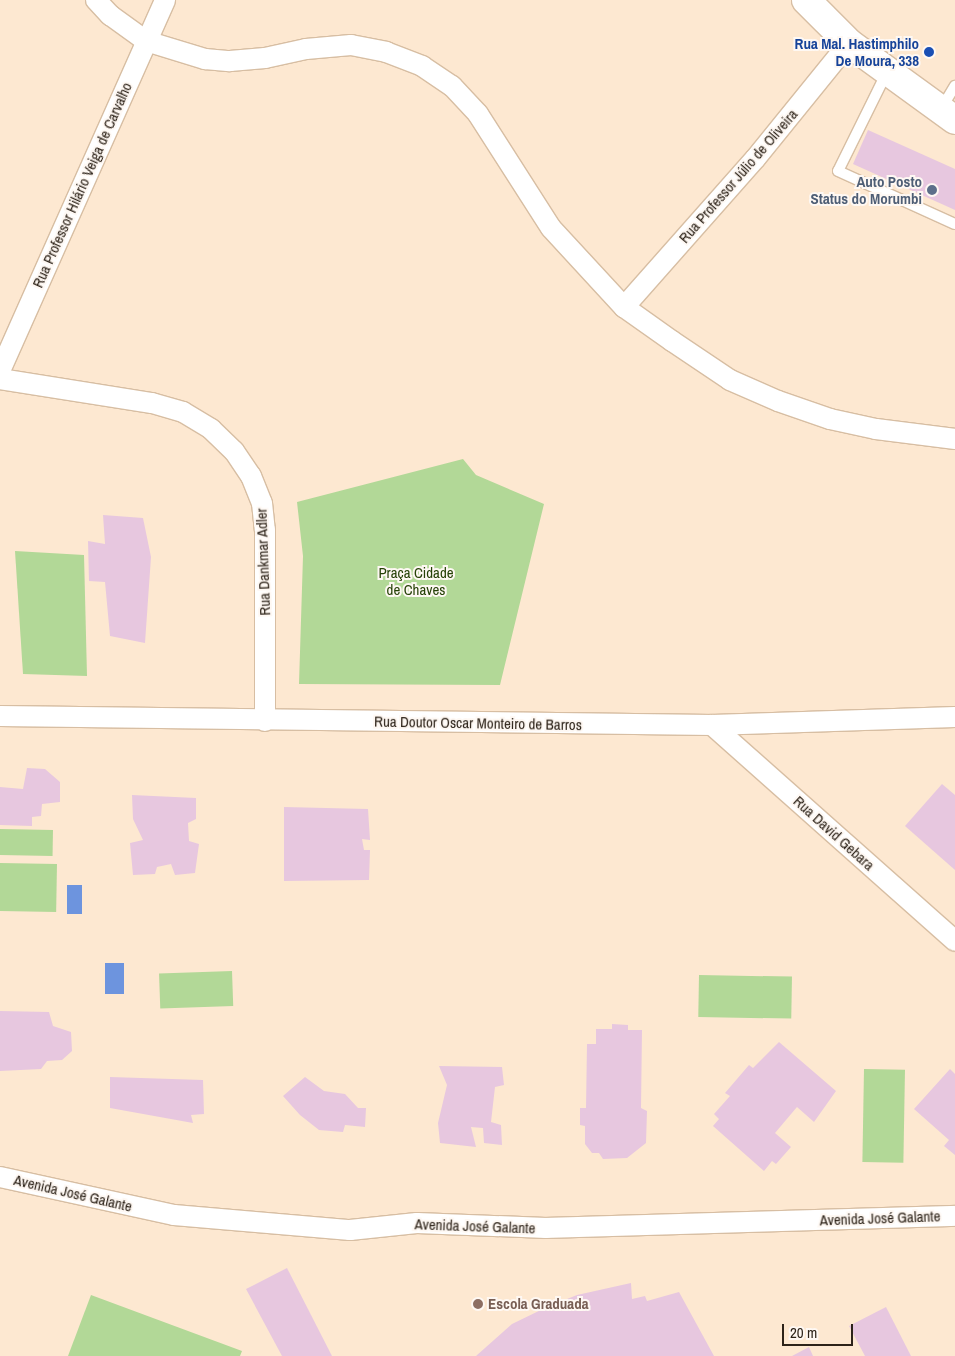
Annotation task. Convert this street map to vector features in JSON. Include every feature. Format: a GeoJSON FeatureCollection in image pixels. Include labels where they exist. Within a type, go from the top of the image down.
{"type":"FeatureCollection","features":[{"type":"Feature","properties":{"kind":"street"},"geometry":{"type":"LineString","coordinates":[[96,0],[110,15],[146,41],[205,59],[230,61],[350,45],[386,52],[422,66],[452,86],[478,114],[551,228],[624,306],[730,380],[778,401],[830,419],[876,429],[955,438]]}},
{"type":"Feature","properties":{"kind":"street","name":"Rua Professor Hilário Veiga de Carvalho"},"geometry":{"type":"LineString","coordinates":[[0,371],[165,0]]}},
{"type":"Feature","properties":{"kind":"street"},"geometry":{"type":"LineString","coordinates":[[806,0],[849,43],[948,115]]}},
{"type":"Feature","properties":{"kind":"street","name":"Rua Professor Júlio de Oliveira"},"geometry":{"type":"LineString","coordinates":[[624,306],[755,159],[849,43]]}},
{"type":"Feature","properties":{"kind":"street","name":"Rua Dankmar Adler"},"geometry":{"type":"LineString","coordinates":[[0,379],[152,402],[183,412],[211,429],[234,451],[251,476],[262,503],[265,569],[265,721]]}},
{"type":"Feature","properties":{"kind":"street","name":"Rua Doutor Oscar Monteiro de Barros"},"geometry":{"type":"LineString","coordinates":[[0,716],[265,721],[712,725],[955,717]]}},
{"type":"Feature","properties":{"kind":"street","name":"Rua David Gebara"},"geometry":{"type":"LineString","coordinates":[[712,725],[955,941]]}},
{"type":"Feature","properties":{"kind":"street","name":"Avenida José Galante"},"geometry":{"type":"LineString","coordinates":[[0,1176],[174,1215],[350,1230],[417,1223],[546,1228],[955,1216]]}},
{"type":"Feature","properties":{"kind":"lane"},"geometry":{"type":"LineString","coordinates":[[887,72],[838,172],[955,224]]}},
{"type":"Feature","properties":{"kind":"lane"},"geometry":{"type":"LineString","coordinates":[[948,115],[955,86]]}},
{"type":"Feature","properties":{"kind":"green space","name":"Praça Cidade de Chaves"},"geometry":{"type":"Polygon","coordinates":[[[463,459],[476,475],[544,504],[500,685],[299,684],[303,556],[297,502],[463,459]]]}},
{"type":"Feature","properties":{"kind":"green space"},"geometry":{"type":"Polygon","coordinates":[[[15,551],[84,555],[87,676],[23,674],[15,551]]]}},
{"type":"Feature","properties":{"kind":"green space"},"geometry":{"type":"Polygon","coordinates":[[[0,829],[53,830],[53,856],[0,855],[0,829]]]}},
{"type":"Feature","properties":{"kind":"green space"},"geometry":{"type":"Polygon","coordinates":[[[0,863],[57,864],[56,912],[0,911],[0,863]]]}},
{"type":"Feature","properties":{"kind":"green space"},"geometry":{"type":"Polygon","coordinates":[[[232,971],[233,1006],[160,1009],[159,974],[232,971]]]}},
{"type":"Feature","properties":{"kind":"green space"},"geometry":{"type":"Polygon","coordinates":[[[699,975],[792,977],[791,1019],[698,1017],[699,975]]]}},
{"type":"Feature","properties":{"kind":"green space"},"geometry":{"type":"Polygon","coordinates":[[[864,1069],[905,1070],[903,1163],[862,1162],[864,1069]]]}},
{"type":"Feature","properties":{"kind":"green space"},"geometry":{"type":"Polygon","coordinates":[[[91,1295],[242,1351],[240,1356],[68,1356],[91,1295]]]}},
{"type":"Feature","properties":{"kind":"water"},"geometry":{"type":"Polygon","coordinates":[[[67,885],[82,885],[82,914],[67,914],[67,885]]]}},
{"type":"Feature","properties":{"kind":"water"},"geometry":{"type":"Polygon","coordinates":[[[105,963],[124,963],[124,994],[105,994],[105,963]]]}},
{"type":"Feature","properties":{"kind":"building","name":"Auto Posto Status do Morumbi"},"geometry":{"type":"Polygon","coordinates":[[[868,130],[955,169],[955,210],[853,164],[868,130]]]}},
{"type":"Feature","properties":{"kind":"building"},"geometry":{"type":"Polygon","coordinates":[[[103,515],[143,518],[151,557],[145,643],[110,636],[105,582],[89,581],[88,541],[105,544],[103,515]]]}},
{"type":"Feature","properties":{"kind":"building"},"geometry":{"type":"Polygon","coordinates":[[[27,768],[45,769],[60,782],[60,802],[42,804],[41,816],[32,817],[32,826],[0,825],[0,787],[23,789],[27,768]]]}},
{"type":"Feature","properties":{"kind":"building"},"geometry":{"type":"Polygon","coordinates":[[[942,784],[955,795],[955,870],[905,826],[942,784]]]}},
{"type":"Feature","properties":{"kind":"building"},"geometry":{"type":"Polygon","coordinates":[[[132,795],[196,798],[196,819],[188,823],[189,841],[199,844],[195,873],[175,875],[171,864],[157,867],[155,874],[133,875],[130,843],[143,840],[133,819],[132,795]]]}},
{"type":"Feature","properties":{"kind":"building"},"geometry":{"type":"Polygon","coordinates":[[[284,807],[368,809],[370,840],[362,839],[364,850],[370,850],[369,880],[284,881],[284,807]]]}},
{"type":"Feature","properties":{"kind":"building"},"geometry":{"type":"Polygon","coordinates":[[[0,1011],[49,1012],[53,1026],[71,1032],[72,1051],[62,1060],[47,1061],[41,1069],[0,1071],[0,1011]]]}},
{"type":"Feature","properties":{"kind":"building"},"geometry":{"type":"Polygon","coordinates":[[[612,1024],[628,1025],[628,1030],[642,1030],[641,1108],[647,1111],[646,1143],[627,1158],[603,1159],[599,1153],[592,1153],[585,1144],[585,1126],[580,1125],[580,1108],[586,1108],[587,1044],[596,1044],[596,1029],[612,1029],[612,1024]]]}},
{"type":"Feature","properties":{"kind":"building"},"geometry":{"type":"Polygon","coordinates":[[[779,1042],[836,1091],[814,1122],[797,1107],[775,1133],[791,1147],[776,1164],[772,1161],[764,1171],[713,1126],[719,1119],[714,1114],[730,1096],[725,1093],[749,1065],[753,1068],[779,1042]]]}},
{"type":"Feature","properties":{"kind":"building"},"geometry":{"type":"Polygon","coordinates":[[[439,1066],[502,1067],[504,1085],[495,1087],[491,1122],[501,1125],[502,1145],[484,1143],[483,1128],[471,1127],[476,1147],[440,1143],[438,1123],[447,1085],[439,1066]]]}},
{"type":"Feature","properties":{"kind":"building"},"geometry":{"type":"Polygon","coordinates":[[[950,1069],[955,1074],[955,1155],[944,1146],[949,1140],[914,1109],[950,1069]]]}},
{"type":"Feature","properties":{"kind":"building"},"geometry":{"type":"Polygon","coordinates":[[[110,1077],[203,1080],[204,1114],[191,1115],[193,1123],[110,1108],[110,1077]]]}},
{"type":"Feature","properties":{"kind":"building"},"geometry":{"type":"Polygon","coordinates":[[[305,1077],[324,1091],[345,1094],[358,1108],[366,1108],[365,1127],[345,1125],[343,1132],[319,1130],[300,1115],[283,1096],[305,1077]]]}},
{"type":"Feature","properties":{"kind":"building"},"geometry":{"type":"Polygon","coordinates":[[[287,1268],[332,1356],[282,1356],[246,1289],[287,1268]]]}},
{"type":"Feature","properties":{"kind":"building"},"geometry":{"type":"Polygon","coordinates":[[[631,1283],[632,1299],[645,1296],[647,1301],[679,1292],[714,1356],[476,1356],[512,1324],[547,1307],[577,1295],[631,1283]]]}},
{"type":"Feature","properties":{"kind":"building"},"geometry":{"type":"Polygon","coordinates":[[[886,1307],[911,1356],[865,1356],[849,1326],[886,1307]]]}},
{"type":"Feature","properties":{"kind":"building"},"geometry":{"type":"Polygon","coordinates":[[[809,1347],[813,1356],[792,1356],[809,1347]]]}},
{"type":"Feature","properties":{"kind":"place","name":"Rua Mal. Hastimphilo De Moura, 338"},"geometry":{"type":"Point","coordinates":[929,52]}},
{"type":"Feature","properties":{"kind":"place","name":"Auto Posto Status do Morumbi"},"geometry":{"type":"Point","coordinates":[932,190]}},
{"type":"Feature","properties":{"kind":"place","name":"Escola Graduada"},"geometry":{"type":"Point","coordinates":[478,1304]}}]}
